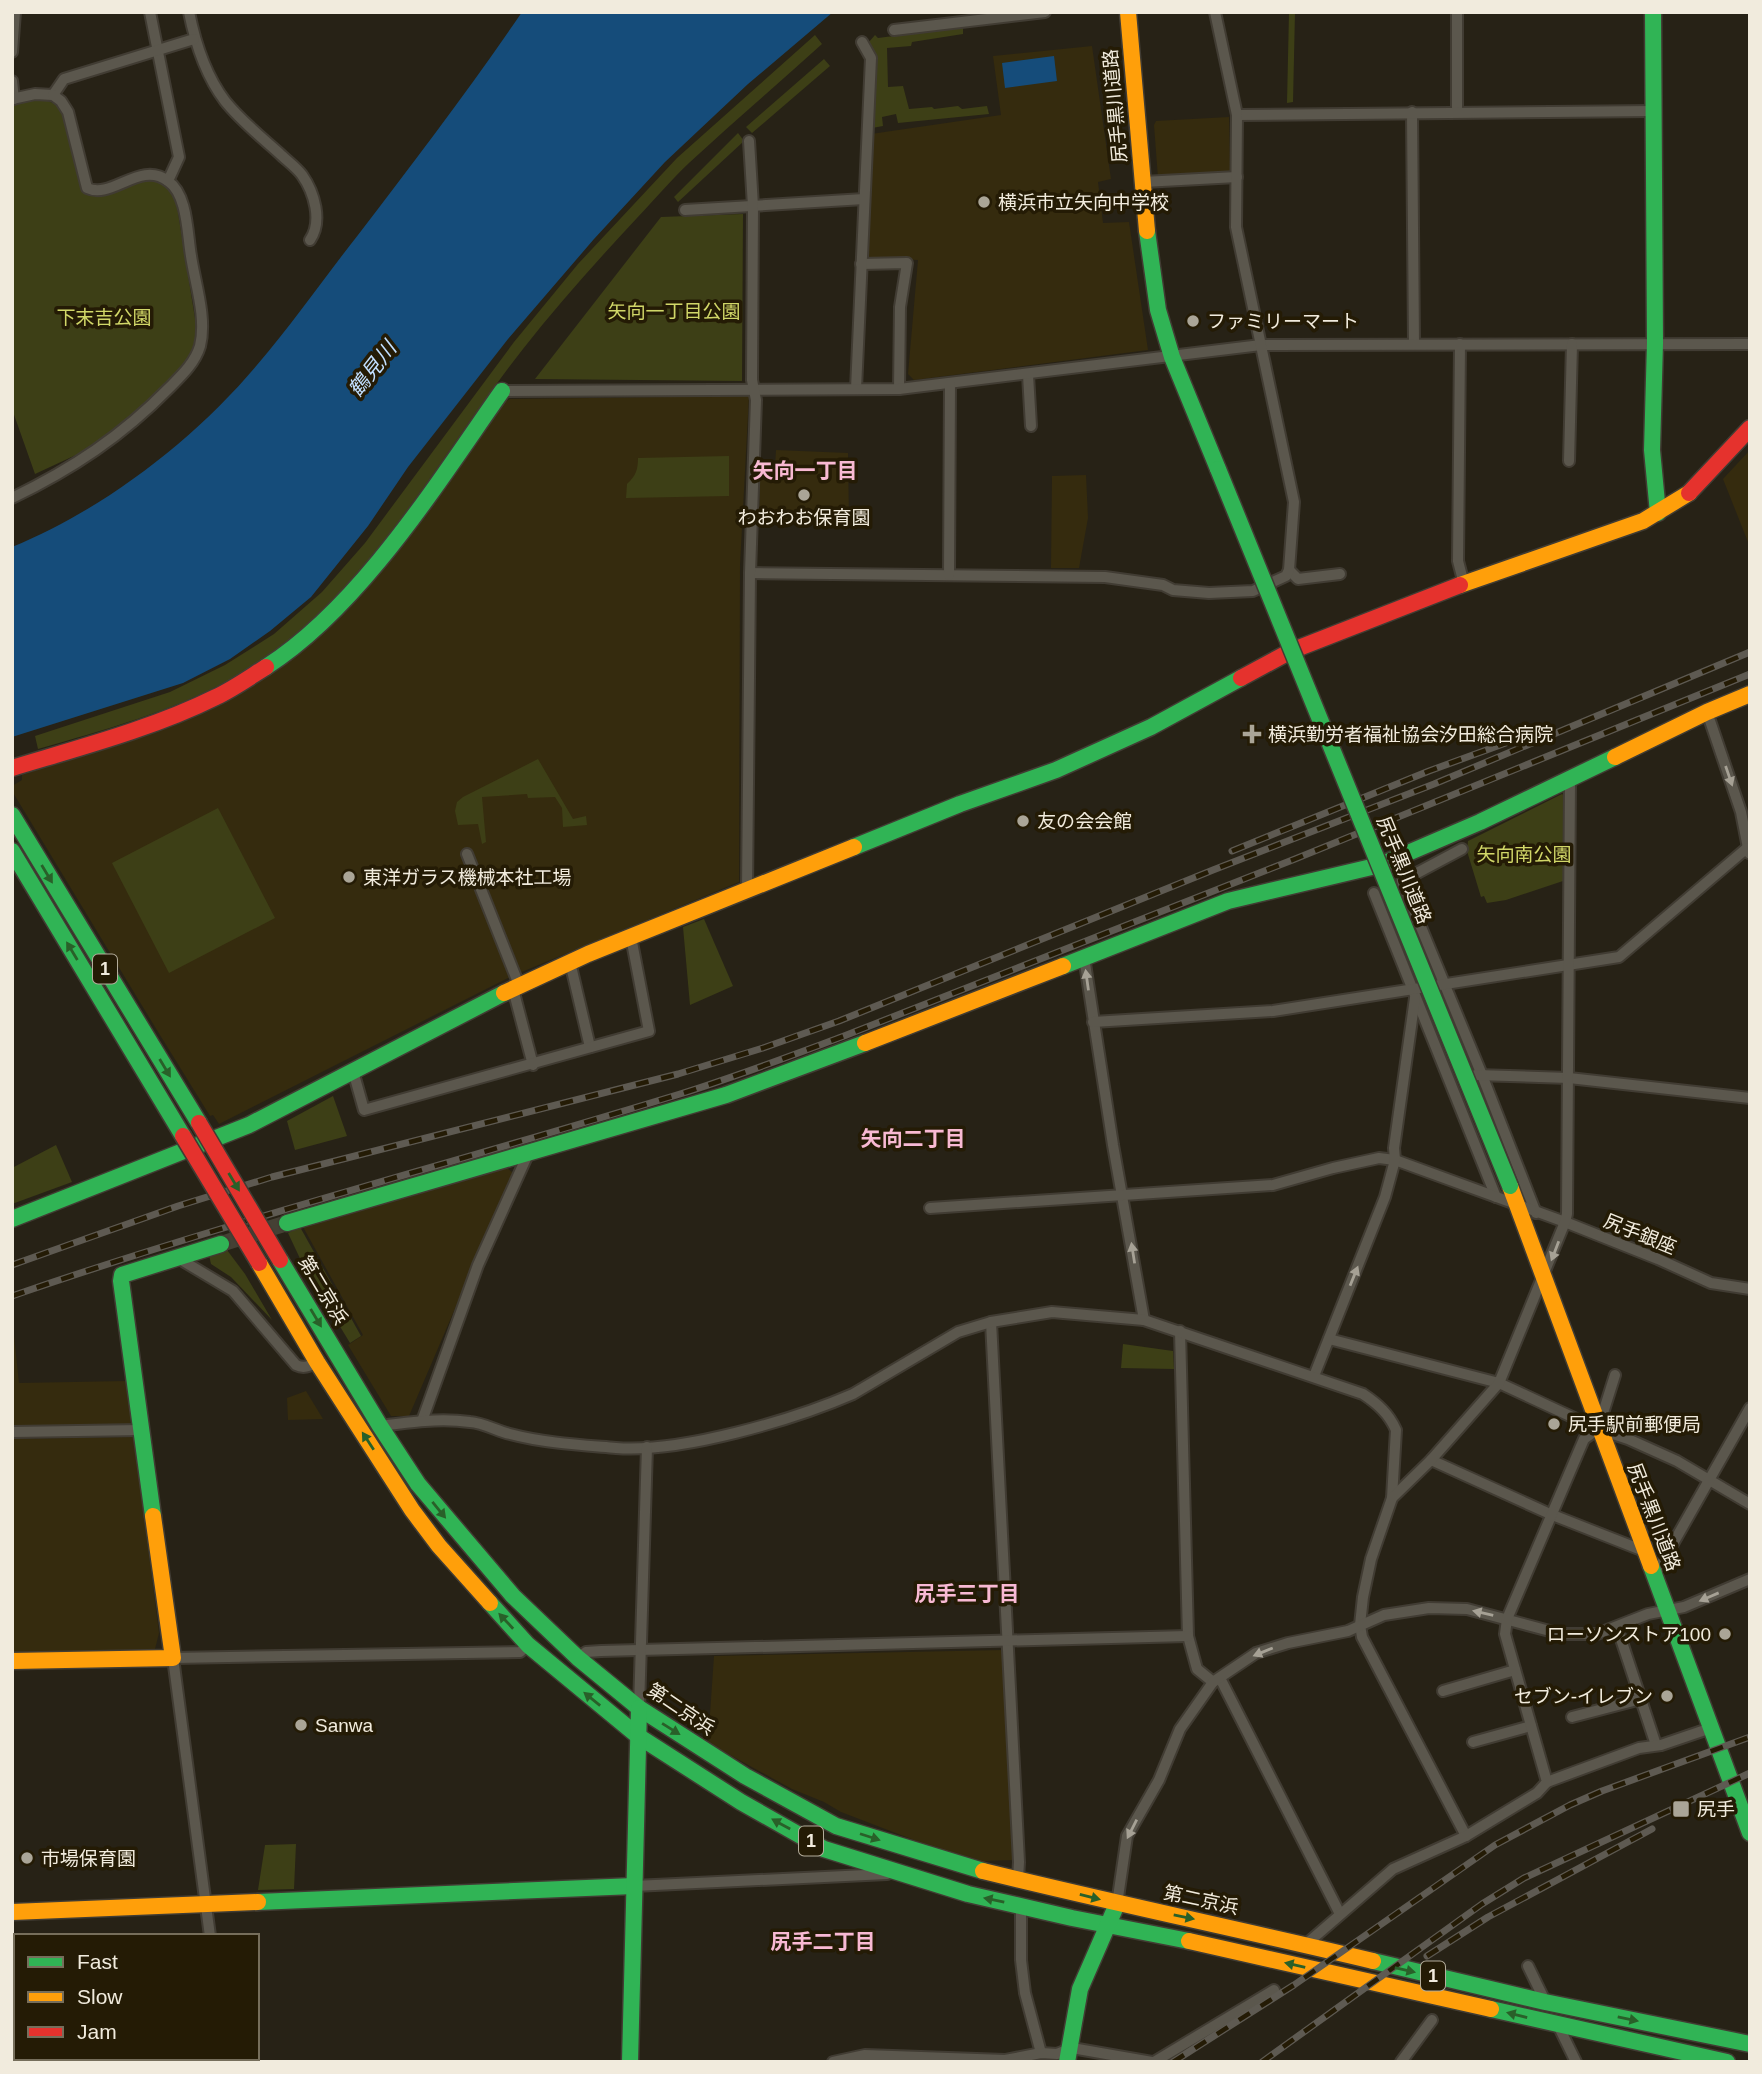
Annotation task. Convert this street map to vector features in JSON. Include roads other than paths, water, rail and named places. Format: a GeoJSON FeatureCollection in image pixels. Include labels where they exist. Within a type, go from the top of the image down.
{"type":"FeatureCollection","features":[{"type":"Feature","properties":{"kind":"main road","name":"尻手黒川道路"},"geometry":{"type":"LineString","coordinates":[[1128,12],[1152,275],[1158,310],[1172,357],[1510,1186],[1598,1429],[1750,1832]]}},
{"type":"Feature","properties":{"kind":"main road"},"geometry":{"type":"LineString","coordinates":[[1653,12],[1653,461],[1658,513]]}},
{"type":"Feature","properties":{"kind":"main road"},"geometry":{"type":"LineString","coordinates":[[12,768],[183,713],[228,692],[305,639],[347,598],[390,547],[502,391]]}},
{"type":"Feature","properties":{"kind":"main road"},"geometry":{"type":"LineString","coordinates":[[12,1219],[249,1125],[516,987],[570,962],[960,804],[1056,771],[1151,727],[1291,651],[1464,584],[1643,521],[1690,492],[1750,428]]}},
{"type":"Feature","properties":{"kind":"main road"},"geometry":{"type":"LineString","coordinates":[[287,1223],[726,1095],[1228,901],[1380,865],[1480,822],[1707,712],[1750,694]]}},
{"type":"Feature","properties":{"kind":"main road","name":"第二京浜"},"geometry":{"type":"LineString","coordinates":[[12,815],[380,1426],[418,1484],[513,1596],[578,1658],[639,1709],[745,1776],[836,1826],[913,1850],[1117,1904],[1204,1921],[1545,2002],[1750,2044]]}},
{"type":"Feature","properties":{"kind":"main road","name":"1"},"geometry":{"type":"LineString","coordinates":[[12,851],[317,1362],[412,1510],[439,1546],[528,1645],[638,1736],[741,1802],[824,1849],[968,1894],[1727,2062]]}},
{"type":"Feature","properties":{"kind":"main road"},"geometry":{"type":"LineString","coordinates":[[12,1661],[173,1658],[121,1281],[122,1275],[127,1272],[221,1244]]}},
{"type":"Feature","properties":{"kind":"main road"},"geometry":{"type":"LineString","coordinates":[[630,2062],[639,1709]]}},
{"type":"Feature","properties":{"kind":"main road"},"geometry":{"type":"LineString","coordinates":[[12,1912],[206,1906],[634,1886]]}},
{"type":"Feature","properties":{"kind":"main road"},"geometry":{"type":"LineString","coordinates":[[1069,2055],[1080,1989],[1117,1904]]}},
{"type":"Feature","properties":{"kind":"street"},"geometry":{"type":"LineString","coordinates":[[12,52],[15,12]]}},
{"type":"Feature","properties":{"kind":"street"},"geometry":{"type":"LineString","coordinates":[[150,12],[179,157],[168,181]]}},
{"type":"Feature","properties":{"kind":"street"},"geometry":{"type":"LineString","coordinates":[[189,12],[194,38],[223,99],[246,124],[301,173],[311,192],[317,215],[310,240]]}},
{"type":"Feature","properties":{"kind":"street"},"geometry":{"type":"LineString","coordinates":[[894,30],[1001,15],[1045,12]]}},
{"type":"Feature","properties":{"kind":"street"},"geometry":{"type":"LineString","coordinates":[[750,573],[1105,577],[1163,585],[1173,590],[1209,593],[1253,592],[1286,576],[1289,570],[1294,502],[1236,227],[1237,115],[1215,12]]}},
{"type":"Feature","properties":{"kind":"street"},"geometry":{"type":"LineString","coordinates":[[1457,12],[1457,112]]}},
{"type":"Feature","properties":{"kind":"street"},"geometry":{"type":"LineString","coordinates":[[53,96],[64,79],[194,38]]}},
{"type":"Feature","properties":{"kind":"street"},"geometry":{"type":"LineString","coordinates":[[856,389],[871,58],[862,42]]}},
{"type":"Feature","properties":{"kind":"street"},"geometry":{"type":"LineString","coordinates":[[12,81],[13,99],[35,94],[53,96],[61,102],[68,112],[87,188],[100,190],[149,174],[168,181],[178,192],[202,336],[195,359],[138,420],[72,466],[12,498]]}},
{"type":"Feature","properties":{"kind":"street"},"geometry":{"type":"LineString","coordinates":[[1237,115],[1653,111]]}},
{"type":"Feature","properties":{"kind":"street"},"geometry":{"type":"LineString","coordinates":[[1412,112],[1414,343]]}},
{"type":"Feature","properties":{"kind":"street"},"geometry":{"type":"LineString","coordinates":[[747,891],[750,573],[756,400],[751,380],[753,206],[750,141]]}},
{"type":"Feature","properties":{"kind":"street"},"geometry":{"type":"LineString","coordinates":[[1143,182],[1237,177]]}},
{"type":"Feature","properties":{"kind":"street"},"geometry":{"type":"LineString","coordinates":[[685,210],[864,199]]}},
{"type":"Feature","properties":{"kind":"street"},"geometry":{"type":"LineString","coordinates":[[861,264],[907,263],[900,307],[899,389]]}},
{"type":"Feature","properties":{"kind":"street"},"geometry":{"type":"LineString","coordinates":[[1460,344],[1458,561],[1464,584]]}},
{"type":"Feature","properties":{"kind":"street"},"geometry":{"type":"LineString","coordinates":[[1569,461],[1572,344]]}},
{"type":"Feature","properties":{"kind":"street"},"geometry":{"type":"LineString","coordinates":[[502,391],[899,389],[1261,345],[1750,344]]}},
{"type":"Feature","properties":{"kind":"street"},"geometry":{"type":"LineString","coordinates":[[1028,375],[1031,426]]}},
{"type":"Feature","properties":{"kind":"street"},"geometry":{"type":"LineString","coordinates":[[949,575],[950,384]]}},
{"type":"Feature","properties":{"kind":"street"},"geometry":{"type":"LineString","coordinates":[[1289,570],[1297,579],[1340,574]]}},
{"type":"Feature","properties":{"kind":"street"},"geometry":{"type":"LineString","coordinates":[[1093,1022],[1273,1011],[1414,993],[1445,985],[1619,957],[1749,851],[1741,812],[1707,712]]}},
{"type":"Feature","properties":{"kind":"street"},"geometry":{"type":"LineString","coordinates":[[1392,1498],[1431,1460],[1499,1383],[1567,1214],[1571,965],[1570,778]]}},
{"type":"Feature","properties":{"kind":"street"},"geometry":{"type":"LineString","coordinates":[[1462,849],[1402,881],[1536,1213]]}},
{"type":"Feature","properties":{"kind":"street"},"geometry":{"type":"LineString","coordinates":[[467,854],[516,987],[533,1065]]}},
{"type":"Feature","properties":{"kind":"street"},"geometry":{"type":"LineString","coordinates":[[1374,893],[1496,1197]]}},
{"type":"Feature","properties":{"kind":"street"},"geometry":{"type":"LineString","coordinates":[[354,1070],[364,1110],[649,1031],[631,937]]}},
{"type":"Feature","properties":{"kind":"street"},"geometry":{"type":"LineString","coordinates":[[1084,957],[1144,1320]]}},
{"type":"Feature","properties":{"kind":"street"},"geometry":{"type":"LineString","coordinates":[[570,962],[590,1047]]}},
{"type":"Feature","properties":{"kind":"street"},"geometry":{"type":"LineString","coordinates":[[1314,1376],[1385,1197],[1395,1160],[1394,1148],[1414,993]]}},
{"type":"Feature","properties":{"kind":"street"},"geometry":{"type":"LineString","coordinates":[[1448,1075],[1569,1077],[1750,1098]]}},
{"type":"Feature","properties":{"kind":"street"},"geometry":{"type":"LineString","coordinates":[[422,1421],[478,1265],[528,1154]]}},
{"type":"Feature","properties":{"kind":"street"},"geometry":{"type":"LineString","coordinates":[[930,1208],[1273,1185],[1379,1158],[1395,1160]]}},
{"type":"Feature","properties":{"kind":"street","name":"尻手銀座"},"geometry":{"type":"LineString","coordinates":[[1395,1160],[1565,1222],[1711,1283],[1750,1289]]}},
{"type":"Feature","properties":{"kind":"street"},"geometry":{"type":"LineString","coordinates":[[178,1258],[233,1291],[296,1365],[302,1367],[317,1362]]}},
{"type":"Feature","properties":{"kind":"street"},"geometry":{"type":"LineString","coordinates":[[380,1426],[422,1421],[473,1422],[541,1440],[619,1448],[683,1443],[767,1424],[835,1402],[958,1332],[991,1322],[1052,1312],[1144,1320],[1363,1394],[1376,1402],[1392,1420],[1396,1430],[1396,1443],[1392,1498],[1371,1559],[1360,1625],[1362,1637],[1466,1836]]}},
{"type":"Feature","properties":{"kind":"street"},"geometry":{"type":"LineString","coordinates":[[991,1322],[1018,1879]]}},
{"type":"Feature","properties":{"kind":"street"},"geometry":{"type":"LineString","coordinates":[[1180,1331],[1188,1636],[1197,1669],[1216,1680],[1340,1914]]}},
{"type":"Feature","properties":{"kind":"street"},"geometry":{"type":"LineString","coordinates":[[1329,1339],[1499,1383],[1598,1429],[1677,1461],[1750,1504]]}},
{"type":"Feature","properties":{"kind":"street"},"geometry":{"type":"LineString","coordinates":[[1547,1782],[1505,1634],[1507,1619],[1584,1439],[1598,1429],[1615,1374]]}},
{"type":"Feature","properties":{"kind":"street"},"geometry":{"type":"LineString","coordinates":[[1654,1577],[1750,1408]]}},
{"type":"Feature","properties":{"kind":"street"},"geometry":{"type":"LineString","coordinates":[[12,1432],[142,1430]]}},
{"type":"Feature","properties":{"kind":"street"},"geometry":{"type":"LineString","coordinates":[[639,1709],[647,1447]]}},
{"type":"Feature","properties":{"kind":"street"},"geometry":{"type":"LineString","coordinates":[[1431,1460],[1550,1514],[1644,1551]]}},
{"type":"Feature","properties":{"kind":"street"},"geometry":{"type":"LineString","coordinates":[[1117,1904],[1127,1836],[1159,1780],[1180,1729],[1216,1680],[1256,1653],[1288,1643],[1348,1631],[1384,1615],[1430,1608],[1467,1609],[1573,1635],[1597,1634],[1648,1614],[1684,1607],[1750,1579]]}},
{"type":"Feature","properties":{"kind":"street"},"geometry":{"type":"LineString","coordinates":[[1616,1627],[1656,1745]]}},
{"type":"Feature","properties":{"kind":"street"},"geometry":{"type":"LineString","coordinates":[[578,1658],[586,1652],[1188,1636]]}},
{"type":"Feature","properties":{"kind":"street"},"geometry":{"type":"LineString","coordinates":[[210,1934],[173,1658],[520,1652],[528,1645]]}},
{"type":"Feature","properties":{"kind":"street"},"geometry":{"type":"LineString","coordinates":[[1443,1691],[1515,1670]]}},
{"type":"Feature","properties":{"kind":"street"},"geometry":{"type":"LineString","coordinates":[[1572,1717],[1641,1699]]}},
{"type":"Feature","properties":{"kind":"street"},"geometry":{"type":"LineString","coordinates":[[1474,1742],[1531,1726]]}},
{"type":"Feature","properties":{"kind":"street"},"geometry":{"type":"LineString","coordinates":[[1304,1946],[1393,1869],[1466,1836],[1537,1793],[1547,1782],[1639,1748],[1711,1728]]}},
{"type":"Feature","properties":{"kind":"street"},"geometry":{"type":"LineString","coordinates":[[634,1886],[897,1872]]}},
{"type":"Feature","properties":{"kind":"street"},"geometry":{"type":"LineString","coordinates":[[1021,1906],[1022,1971],[1041,2053]]}},
{"type":"Feature","properties":{"kind":"street"},"geometry":{"type":"LineString","coordinates":[[1528,1966],[1545,2002]]}},
{"type":"Feature","properties":{"kind":"street"},"geometry":{"type":"LineString","coordinates":[[833,2062],[865,2055],[993,2060],[1041,2053],[1153,2062],[1274,1990]]}},
{"type":"Feature","properties":{"kind":"street"},"geometry":{"type":"LineString","coordinates":[[1401,2062],[1432,2020]]}},
{"type":"Feature","properties":{"kind":"street"},"geometry":{"type":"LineString","coordinates":[[1558,2025],[1576,2062]]}},
{"type":"Feature","properties":{"kind":"water","name":"鶴見川"},"geometry":{"type":"Polygon","coordinates":[[[522,12],[833,12],[748,84],[665,162],[594,239],[508,339],[408,467],[368,526],[311,597],[230,659],[183,683],[12,737],[12,547],[46,532],[113,493],[176,446],[232,393],[283,333],[379,208],[522,12]]]}},
{"type":"Feature","properties":{"kind":"water"},"geometry":{"type":"Polygon","coordinates":[[[1054,56],[1057,81],[1005,88],[1002,63],[1054,56]]]}},
{"type":"Feature","properties":{"kind":"tunnel"},"geometry":{"type":"LineString","coordinates":[[221,1244],[287,1223]]}},
{"type":"Feature","properties":{"kind":"railway"},"geometry":{"type":"LineString","coordinates":[[12,1265],[178,1206],[272,1177],[678,1074],[763,1048],[839,1021],[1434,784],[1750,652]]}},
{"type":"Feature","properties":{"kind":"railway"},"geometry":{"type":"LineString","coordinates":[[12,1296],[178,1242],[680,1094],[762,1066],[1295,859],[1750,674]]}},
{"type":"Feature","properties":{"kind":"railway"},"geometry":{"type":"LineString","coordinates":[[1232,851],[1429,771],[1522,737]]}},
{"type":"Feature","properties":{"kind":"railway"},"geometry":{"type":"LineString","coordinates":[[1173,2062],[1294,1985],[1495,1845],[1602,1791],[1750,1737]]}},
{"type":"Feature","properties":{"kind":"railway"},"geometry":{"type":"LineString","coordinates":[[1262,2062],[1482,1904],[1524,1878],[1750,1773]]}},
{"type":"Feature","properties":{"kind":"railway"},"geometry":{"type":"LineString","coordinates":[[1427,1956],[1488,1917],[1652,1829]]}},
{"type":"Feature","properties":{"kind":"place","name":"横浜市立矢向中学校"},"geometry":{"type":"Point","coordinates":[984,202]}},
{"type":"Feature","properties":{"kind":"place","name":"ファミリーマート"},"geometry":{"type":"Point","coordinates":[1193,321]}},
{"type":"Feature","properties":{"kind":"place","name":"わおわお保育園"},"geometry":{"type":"Point","coordinates":[804,495]}},
{"type":"Feature","properties":{"kind":"place","name":"横浜勤労者福祉協会汐田総合病院"},"geometry":{"type":"Point","coordinates":[1252,734]}},
{"type":"Feature","properties":{"kind":"place","name":"友の会会館"},"geometry":{"type":"Point","coordinates":[1023,821]}},
{"type":"Feature","properties":{"kind":"place","name":"東洋ガラス機械本社工場"},"geometry":{"type":"Point","coordinates":[349,877]}},
{"type":"Feature","properties":{"kind":"place","name":"尻手駅前郵便局"},"geometry":{"type":"Point","coordinates":[1554,1424]}},
{"type":"Feature","properties":{"kind":"place","name":"ローソンストア100"},"geometry":{"type":"Point","coordinates":[1725,1634]}},
{"type":"Feature","properties":{"kind":"place","name":"セブン-イレブン"},"geometry":{"type":"Point","coordinates":[1667,1696]}},
{"type":"Feature","properties":{"kind":"place","name":"Sanwa"},"geometry":{"type":"Point","coordinates":[301,1725]}},
{"type":"Feature","properties":{"kind":"place","name":"尻手"},"geometry":{"type":"Point","coordinates":[1681,1809]}},
{"type":"Feature","properties":{"kind":"place","name":"市場保育園"},"geometry":{"type":"Point","coordinates":[27,1858]}},
{"type":"Feature","properties":{"kind":"district","name":"矢向一丁目"},"geometry":{"type":"Point","coordinates":[805,470]}},
{"type":"Feature","properties":{"kind":"district","name":"矢向二丁目"},"geometry":{"type":"Point","coordinates":[913,1138]}},
{"type":"Feature","properties":{"kind":"district","name":"尻手三丁目"},"geometry":{"type":"Point","coordinates":[967,1593]}},
{"type":"Feature","properties":{"kind":"district","name":"尻手二丁目"},"geometry":{"type":"Point","coordinates":[823,1941]}},
{"type":"Feature","properties":{"kind":"park label","name":"矢向一丁目公園"},"geometry":{"type":"Point","coordinates":[674,311]}},
{"type":"Feature","properties":{"kind":"park label","name":"下末吉公園"},"geometry":{"type":"Point","coordinates":[104,317]}},
{"type":"Feature","properties":{"kind":"park label","name":"矢向南公園"},"geometry":{"type":"Point","coordinates":[1524,854]}}]}
